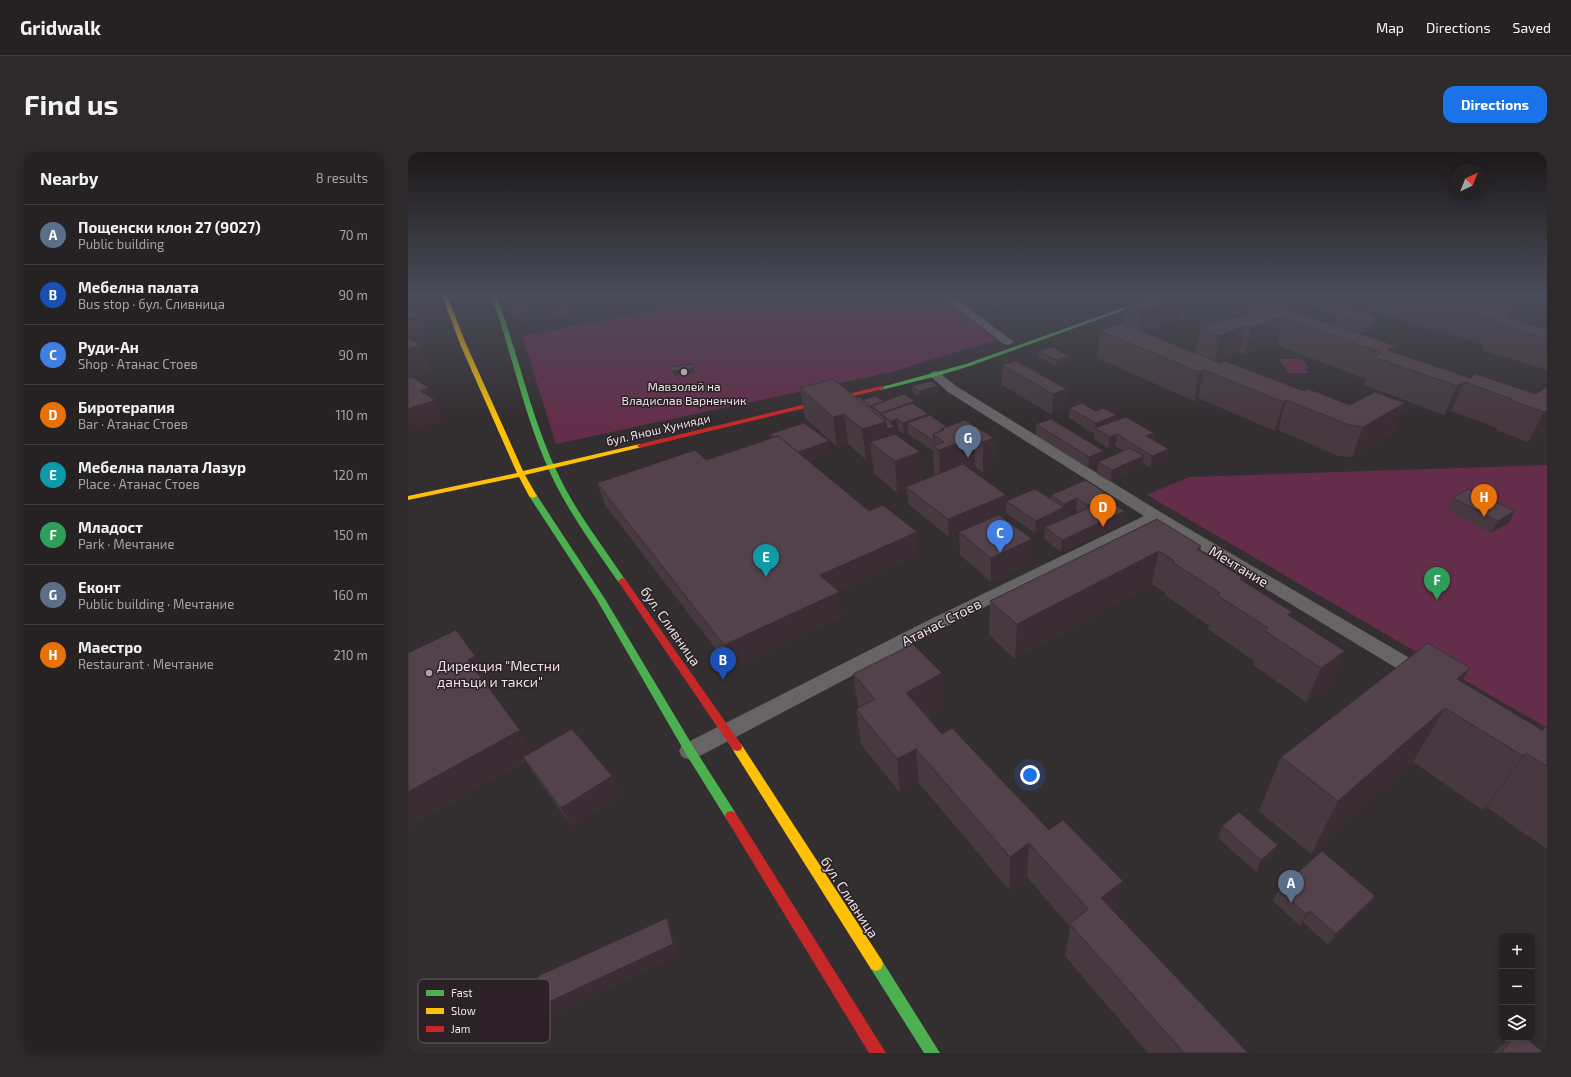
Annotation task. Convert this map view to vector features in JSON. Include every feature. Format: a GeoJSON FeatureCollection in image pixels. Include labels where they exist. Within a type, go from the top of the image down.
{"type":"FeatureCollection","features":[{"type":"Feature","properties":{"kind":"main road"},"geometry":{"type":"LineString","coordinates":[[460,337],[517,460],[521,474],[532,495],[601,599],[690,751],[792,912],[878,1053]]}},
{"type":"Feature","properties":{"kind":"main road","name":"бул. Сливница"},"geometry":{"type":"LineString","coordinates":[[508,337],[529,409],[559,487],[573,510],[727,732],[934,1053]]}},
{"type":"Feature","properties":{"kind":"main road"},"geometry":{"type":"LineString","coordinates":[[972,353],[1021,337]]}},
{"type":"Feature","properties":{"kind":"main road","name":"бул. Янош Хунияди"},"geometry":{"type":"LineString","coordinates":[[408,498],[551,467],[935,375],[983,360],[1047,337]]}},
{"type":"Feature","properties":{"kind":"main road"},"geometry":{"type":"LineString","coordinates":[[503,463],[517,460]]}},
{"type":"Feature","properties":{"kind":"street"},"geometry":{"type":"LineString","coordinates":[[1001,337],[1008,342]]}},
{"type":"Feature","properties":{"kind":"street","name":"Мечтание"},"geometry":{"type":"LineString","coordinates":[[935,375],[952,389],[1156,516],[1438,685]]}},
{"type":"Feature","properties":{"kind":"street","name":"Атанас Стоев"},"geometry":{"type":"LineString","coordinates":[[690,751],[934,625],[1156,516]]}},
{"type":"Feature","properties":{"kind":"shaded area"},"geometry":{"type":"Polygon","coordinates":[[[522,337],[993,337],[997,340],[891,372],[556,444],[522,337]]]}},
{"type":"Feature","properties":{"kind":"shaded area"},"geometry":{"type":"Polygon","coordinates":[[[1279,359],[1302,359],[1309,368],[1305,369],[1309,373],[1289,373],[1279,359]]]}},
{"type":"Feature","properties":{"kind":"shaded area"},"geometry":{"type":"Polygon","coordinates":[[[1547,465],[1547,728],[1147,495],[1189,477],[1547,465]]]}},
{"type":"Feature","properties":{"kind":"building"},"geometry":{"type":"Polygon","coordinates":[[[1115,337],[1156,337],[1220,363],[1225,361],[1304,391],[1308,389],[1350,405],[1375,392],[1405,403],[1363,427],[1349,425],[1286,400],[1283,402],[1204,370],[1199,372],[1115,337]]]}},
{"type":"Feature","properties":{"kind":"building"},"geometry":{"type":"Polygon","coordinates":[[[1337,337],[1370,337],[1396,346],[1387,350],[1470,378],[1476,374],[1536,394],[1547,387],[1547,410],[1544,412],[1464,382],[1457,386],[1374,357],[1382,353],[1337,337]]]}},
{"type":"Feature","properties":{"kind":"building"},"geometry":{"type":"Polygon","coordinates":[[[408,338],[420,345],[408,349],[408,338]]]}},
{"type":"Feature","properties":{"kind":"building"},"geometry":{"type":"Polygon","coordinates":[[[1051,347],[1069,356],[1056,360],[1038,352],[1051,347]]]}},
{"type":"Feature","properties":{"kind":"building"},"geometry":{"type":"Polygon","coordinates":[[[1016,361],[1067,389],[1053,394],[1002,365],[1016,361]]]}},
{"type":"Feature","properties":{"kind":"building"},"geometry":{"type":"Polygon","coordinates":[[[693,364],[694,368],[672,371],[671,367],[693,364]]]}},
{"type":"Feature","properties":{"kind":"building"},"geometry":{"type":"Polygon","coordinates":[[[412,377],[429,388],[420,391],[435,400],[408,409],[408,378],[412,377]]]}},
{"type":"Feature","properties":{"kind":"building"},"geometry":{"type":"Polygon","coordinates":[[[833,379],[886,422],[862,429],[844,414],[833,417],[800,388],[833,379]]]}},
{"type":"Feature","properties":{"kind":"building"},"geometry":{"type":"Polygon","coordinates":[[[931,381],[938,386],[919,391],[912,386],[931,381]]]}},
{"type":"Feature","properties":{"kind":"building"},"geometry":{"type":"Polygon","coordinates":[[[904,394],[915,401],[881,413],[871,406],[904,394]]]}},
{"type":"Feature","properties":{"kind":"building"},"geometry":{"type":"Polygon","coordinates":[[[875,396],[884,401],[871,407],[863,400],[875,396]]]}},
{"type":"Feature","properties":{"kind":"building"},"geometry":{"type":"Polygon","coordinates":[[[859,397],[895,427],[887,429],[886,422],[856,398],[859,397]]]}},
{"type":"Feature","properties":{"kind":"building"},"geometry":{"type":"Polygon","coordinates":[[[912,403],[928,414],[903,423],[897,419],[891,421],[881,414],[912,403]]]}},
{"type":"Feature","properties":{"kind":"building"},"geometry":{"type":"Polygon","coordinates":[[[1082,403],[1095,411],[1103,408],[1117,415],[1096,423],[1069,408],[1082,403]]]}},
{"type":"Feature","properties":{"kind":"building"},"geometry":{"type":"Polygon","coordinates":[[[930,415],[947,427],[933,434],[934,441],[907,423],[930,415]]]}},
{"type":"Feature","properties":{"kind":"building"},"geometry":{"type":"Polygon","coordinates":[[[1126,417],[1154,433],[1146,436],[1169,449],[1152,456],[1117,434],[1110,437],[1095,428],[1126,417]]]}},
{"type":"Feature","properties":{"kind":"building"},"geometry":{"type":"Polygon","coordinates":[[[1051,419],[1104,451],[1089,457],[1036,424],[1051,419]]]}},
{"type":"Feature","properties":{"kind":"building"},"geometry":{"type":"Polygon","coordinates":[[[965,420],[994,438],[983,442],[975,437],[939,450],[933,446],[944,442],[933,434],[944,430],[941,429],[965,420]]]}},
{"type":"Feature","properties":{"kind":"building"},"geometry":{"type":"Polygon","coordinates":[[[804,423],[829,441],[798,452],[778,436],[774,437],[770,434],[804,423]]]}},
{"type":"Feature","properties":{"kind":"building"},"geometry":{"type":"Polygon","coordinates":[[[895,434],[920,452],[895,461],[870,442],[895,434]]]}},
{"type":"Feature","properties":{"kind":"building"},"geometry":{"type":"Polygon","coordinates":[[[778,436],[869,511],[883,505],[917,532],[820,575],[839,592],[724,645],[597,483],[695,450],[706,460],[778,436]]]}},
{"type":"Feature","properties":{"kind":"building"},"geometry":{"type":"Polygon","coordinates":[[[1130,448],[1144,456],[1112,470],[1098,462],[1130,448]]]}},
{"type":"Feature","properties":{"kind":"building"},"geometry":{"type":"Polygon","coordinates":[[[963,464],[1006,495],[948,519],[906,487],[963,464]]]}},
{"type":"Feature","properties":{"kind":"building"},"geometry":{"type":"Polygon","coordinates":[[[1086,480],[1108,495],[1087,505],[1077,498],[1064,504],[1051,495],[1086,480]]]}},
{"type":"Feature","properties":{"kind":"building"},"geometry":{"type":"Polygon","coordinates":[[[1035,489],[1064,507],[1036,521],[1006,501],[1035,489]]]}},
{"type":"Feature","properties":{"kind":"building"},"geometry":{"type":"Polygon","coordinates":[[[1468,489],[1515,511],[1498,521],[1453,498],[1468,489]]]}},
{"type":"Feature","properties":{"kind":"building"},"geometry":{"type":"Polygon","coordinates":[[[1107,500],[1125,511],[1062,540],[1045,527],[1107,500]]]}},
{"type":"Feature","properties":{"kind":"building"},"geometry":{"type":"Polygon","coordinates":[[[999,515],[1032,539],[991,558],[959,532],[999,515]]]}},
{"type":"Feature","properties":{"kind":"building"},"geometry":{"type":"Polygon","coordinates":[[[1157,519],[1201,546],[1197,549],[1243,578],[1240,579],[1292,612],[1288,615],[1345,651],[1321,668],[1265,631],[1268,628],[1217,595],[1220,593],[1172,562],[1174,561],[1159,551],[1017,624],[990,601],[1157,519]]]}},
{"type":"Feature","properties":{"kind":"building"},"geometry":{"type":"Polygon","coordinates":[[[456,630],[475,656],[468,660],[520,730],[408,792],[408,653],[456,630]]]}},
{"type":"Feature","properties":{"kind":"building"},"geometry":{"type":"Polygon","coordinates":[[[1428,643],[1470,668],[1457,679],[1542,730],[1547,726],[1547,766],[1526,753],[1523,756],[1445,708],[1338,801],[1281,757],[1428,643]]]}},
{"type":"Feature","properties":{"kind":"building"},"geometry":{"type":"Polygon","coordinates":[[[913,644],[942,673],[906,693],[942,734],[952,728],[1049,830],[1063,820],[1123,881],[1101,898],[1248,1053],[1184,1053],[1070,924],[1088,909],[1029,843],[1010,857],[916,749],[897,759],[856,709],[875,699],[853,674],[913,644]]]}},
{"type":"Feature","properties":{"kind":"building"},"geometry":{"type":"Polygon","coordinates":[[[572,729],[612,776],[561,808],[523,757],[572,729]]]}},
{"type":"Feature","properties":{"kind":"building"},"geometry":{"type":"Polygon","coordinates":[[[1239,812],[1278,845],[1261,860],[1222,826],[1239,812]]]}},
{"type":"Feature","properties":{"kind":"building"},"geometry":{"type":"Polygon","coordinates":[[[1322,851],[1375,896],[1336,934],[1310,911],[1306,914],[1279,889],[1322,851]]]}},
{"type":"Feature","properties":{"kind":"building"},"geometry":{"type":"Polygon","coordinates":[[[667,918],[673,944],[550,1001],[550,979],[538,979],[538,976],[667,918]]]}},
{"type":"Feature","properties":{"kind":"building"},"geometry":{"type":"Polygon","coordinates":[[[1511,1041],[1530,1041],[1544,1053],[1501,1053],[1511,1041]]]}},
{"type":"Feature","properties":{"kind":"traffic: fast"},"geometry":{"type":"LineString","coordinates":[[508,337],[540,440],[555,476],[572,507],[622,581]]}},
{"type":"Feature","properties":{"kind":"traffic: fast"},"geometry":{"type":"LineString","coordinates":[[881,388],[935,375],[968,365],[1046,337]]}},
{"type":"Feature","properties":{"kind":"traffic: fast"},"geometry":{"type":"LineString","coordinates":[[533,496],[601,599],[690,751],[731,816]]}},
{"type":"Feature","properties":{"kind":"traffic: fast"},"geometry":{"type":"LineString","coordinates":[[876,964],[933,1053]]}},
{"type":"Feature","properties":{"kind":"traffic: slow"},"geometry":{"type":"LineString","coordinates":[[460,337],[514,461],[533,496]]}},
{"type":"Feature","properties":{"kind":"traffic: slow"},"geometry":{"type":"LineString","coordinates":[[408,498],[521,474],[640,446]]}},
{"type":"Feature","properties":{"kind":"traffic: slow"},"geometry":{"type":"LineString","coordinates":[[737,747],[876,964]]}},
{"type":"Feature","properties":{"kind":"traffic: jam"},"geometry":{"type":"LineString","coordinates":[[640,446],[881,388]]}},
{"type":"Feature","properties":{"kind":"traffic: jam"},"geometry":{"type":"LineString","coordinates":[[622,581],[737,747]]}},
{"type":"Feature","properties":{"kind":"traffic: jam"},"geometry":{"type":"LineString","coordinates":[[731,816],[878,1053]]}},
{"type":"Feature","properties":{"kind":"place","name":"Мавзолей на Владислав Варненчик"},"geometry":{"type":"Point","coordinates":[684,372]}},
{"type":"Feature","properties":{"kind":"place","name":"Еконт"},"geometry":{"type":"Point","coordinates":[968,458]}},
{"type":"Feature","properties":{"kind":"place","name":"Маестро"},"geometry":{"type":"Point","coordinates":[1484,517]}},
{"type":"Feature","properties":{"kind":"place","name":"Биротерапия"},"geometry":{"type":"Point","coordinates":[1103,527]}},
{"type":"Feature","properties":{"kind":"place","name":"Руди-Ан"},"geometry":{"type":"Point","coordinates":[1000,553]}},
{"type":"Feature","properties":{"kind":"place","name":"Мебелна палата Лазур"},"geometry":{"type":"Point","coordinates":[766,577]}},
{"type":"Feature","properties":{"kind":"place","name":"Младост"},"geometry":{"type":"Point","coordinates":[1437,600]}},
{"type":"Feature","properties":{"kind":"place","name":"Дирекция \"Местни данъци и такси\""},"geometry":{"type":"Point","coordinates":[429,673]}},
{"type":"Feature","properties":{"kind":"place","name":"Мебелна палата"},"geometry":{"type":"Point","coordinates":[723,680]}},
{"type":"Feature","properties":{"kind":"place","name":"Пощенски клон 27 (9027)"},"geometry":{"type":"Point","coordinates":[1291,903]}}]}
